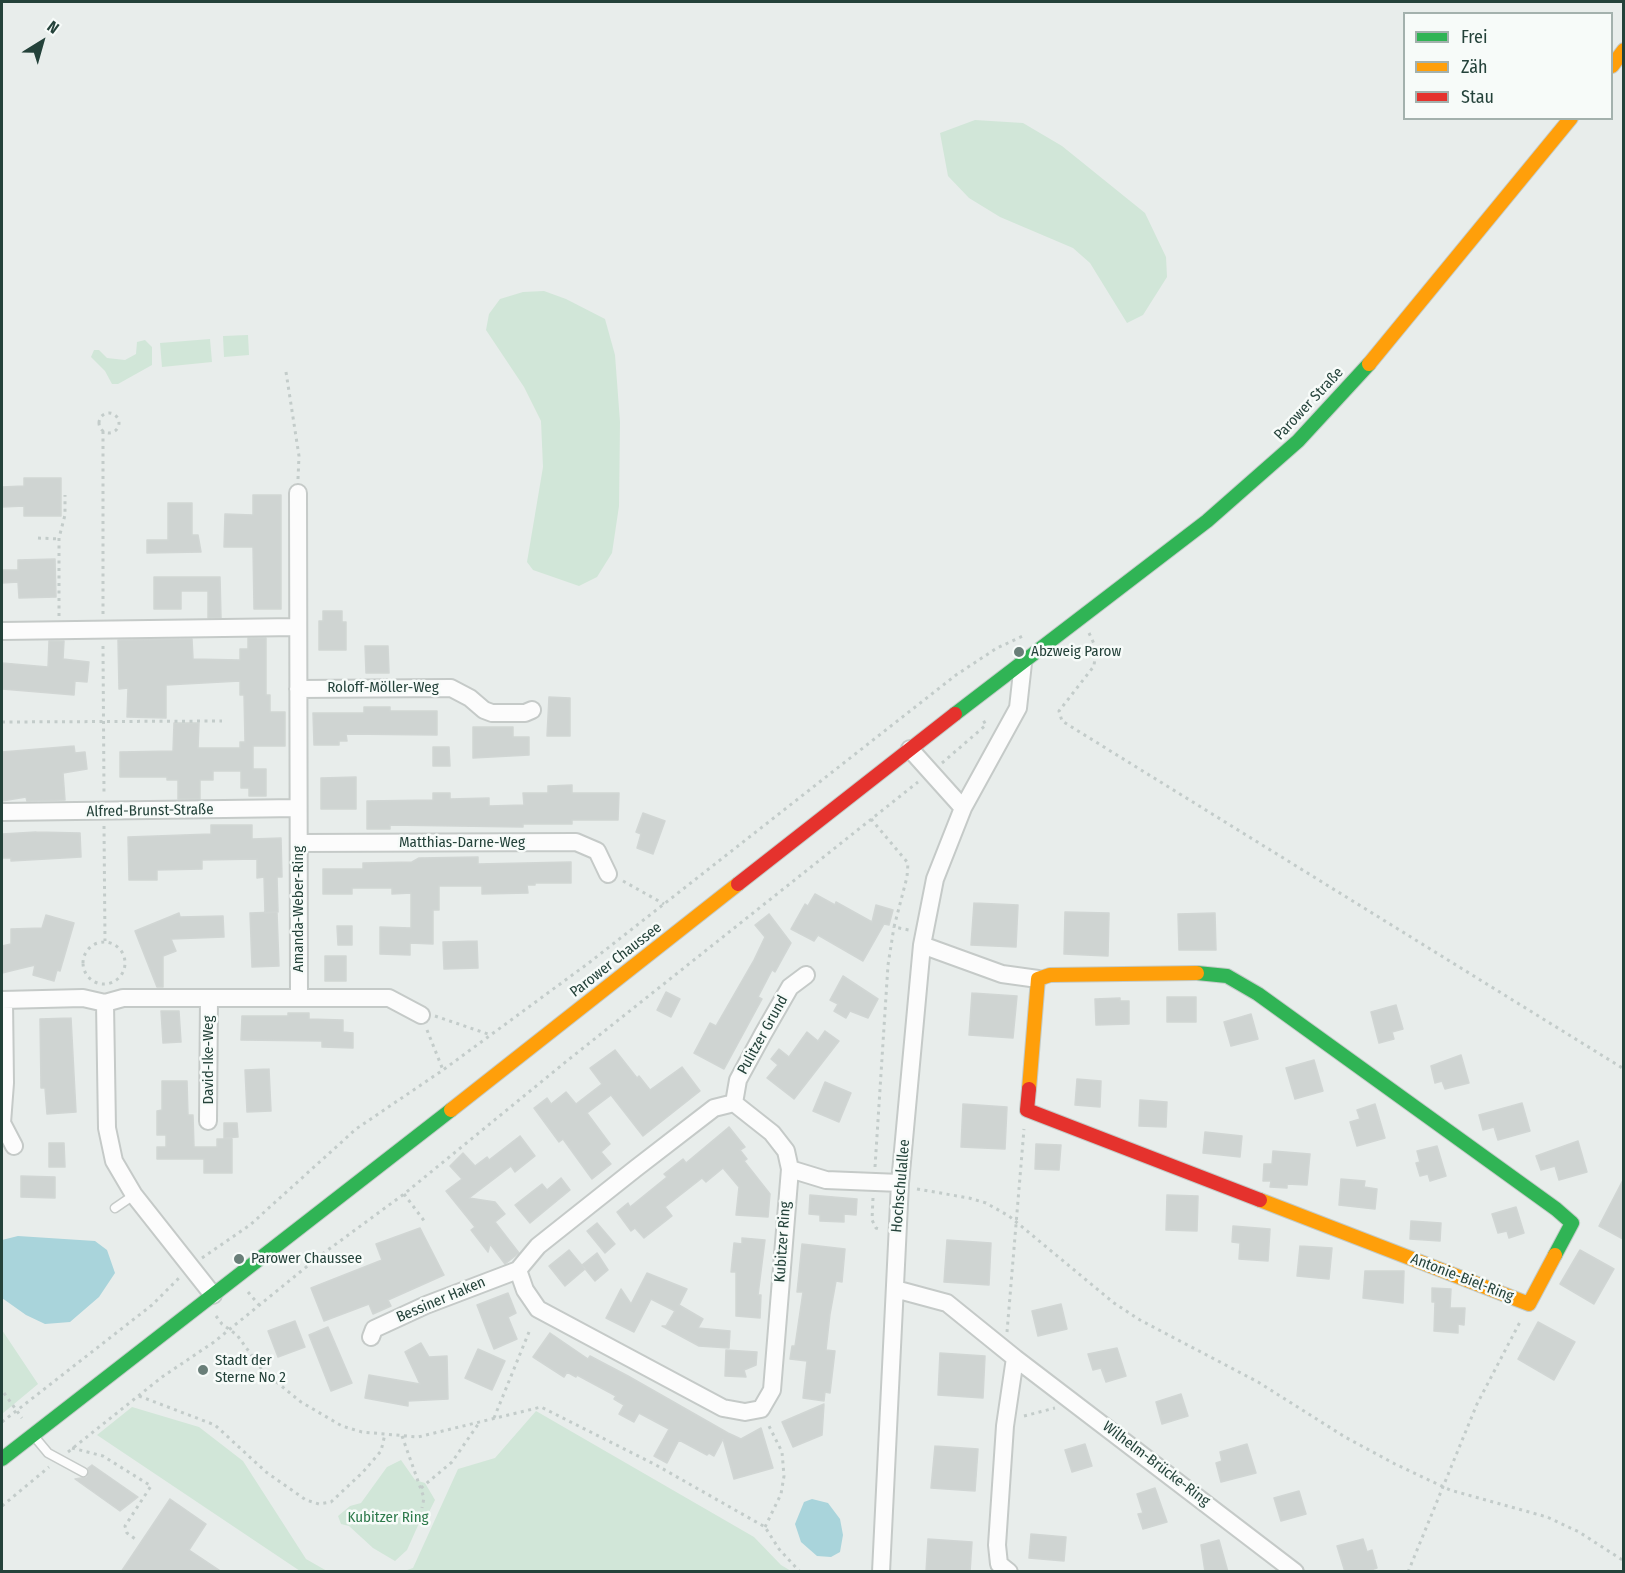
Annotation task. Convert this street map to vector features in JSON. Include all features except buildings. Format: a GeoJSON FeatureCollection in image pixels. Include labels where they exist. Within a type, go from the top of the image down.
{"type":"FeatureCollection","features":[{"type":"Feature","properties":{"kind":"street"},"geometry":{"type":"LineString","coordinates":[[1613,63],[1623,50]]}},
{"type":"Feature","properties":{"kind":"street","name":"Parower Straße"},"geometry":{"type":"LineString","coordinates":[[1023,663],[1207,521],[1298,441],[1386,345],[1569,120]]}},
{"type":"Feature","properties":{"kind":"street","name":"Amanda-Weber-Ring"},"geometry":{"type":"LineString","coordinates":[[298,493],[299,998]]}},
{"type":"Feature","properties":{"kind":"street"},"geometry":{"type":"LineString","coordinates":[[2,631],[297,627]]}},
{"type":"Feature","properties":{"kind":"street","name":"Parower Chaussee"},"geometry":{"type":"LineString","coordinates":[[2,1460],[1023,663]]}},
{"type":"Feature","properties":{"kind":"street","name":"Hochschulallee"},"geometry":{"type":"LineString","coordinates":[[881,1572],[896,1246],[908,1186],[923,941],[935,879],[963,808],[1018,708],[1023,663]]}},
{"type":"Feature","properties":{"kind":"street","name":"Roloff-Möller-Weg"},"geometry":{"type":"LineString","coordinates":[[298,689],[451,688],[492,713],[525,713],[532,710]]}},
{"type":"Feature","properties":{"kind":"street"},"geometry":{"type":"LineString","coordinates":[[910,749],[963,808]]}},
{"type":"Feature","properties":{"kind":"street","name":"Alfred-Brunst-Straße"},"geometry":{"type":"LineString","coordinates":[[2,812],[298,808]]}},
{"type":"Feature","properties":{"kind":"street","name":"Matthias-Darne-Weg"},"geometry":{"type":"LineString","coordinates":[[299,843],[576,842],[597,851],[608,874]]}},
{"type":"Feature","properties":{"kind":"street","name":"Antonie-Biel-Ring"},"geometry":{"type":"LineString","coordinates":[[923,941],[1002,974],[1038,979],[1050,975],[1220,974],[1232,978],[1258,994],[1556,1209],[1572,1223],[1529,1304],[1027,1110]]}},
{"type":"Feature","properties":{"kind":"street","name":"Pulitzer Grund"},"geometry":{"type":"LineString","coordinates":[[734,1103],[738,1080],[762,1034],[790,987],[806,975]]}},
{"type":"Feature","properties":{"kind":"street"},"geometry":{"type":"LineString","coordinates":[[1027,1110],[1038,979]]}},
{"type":"Feature","properties":{"kind":"street"},"geometry":{"type":"LineString","coordinates":[[14,1146],[2,1123],[5,1083],[3,1000],[83,998],[105,1003],[123,998],[389,998],[421,1015]]}},
{"type":"Feature","properties":{"kind":"street","name":"David-Ike-Weg"},"geometry":{"type":"LineString","coordinates":[[208,1121],[209,998]]}},
{"type":"Feature","properties":{"kind":"street"},"geometry":{"type":"LineString","coordinates":[[105,1003],[108,1140],[114,1161],[134,1195],[197,1262],[213,1295]]}},
{"type":"Feature","properties":{"kind":"street"},"geometry":{"type":"LineString","coordinates":[[734,1103],[714,1108],[644,1162],[538,1246],[518,1270],[525,1290],[538,1309],[723,1408],[745,1412],[761,1409]]}},
{"type":"Feature","properties":{"kind":"street","name":"Kubitzer Ring"},"geometry":{"type":"LineString","coordinates":[[734,1103],[751,1114],[772,1133],[786,1151],[790,1169],[772,1390],[761,1409]]}},
{"type":"Feature","properties":{"kind":"street"},"geometry":{"type":"LineString","coordinates":[[790,1169],[826,1180],[908,1186]]}},
{"type":"Feature","properties":{"kind":"street","name":"Bessiner Haken"},"geometry":{"type":"LineString","coordinates":[[370,1337],[375,1329],[426,1305],[518,1270]]}},
{"type":"Feature","properties":{"kind":"street","name":"Wilhelm-Brücke-Ring"},"geometry":{"type":"LineString","coordinates":[[895,1289],[947,1303],[998,1345],[1295,1572]]}},
{"type":"Feature","properties":{"kind":"street"},"geometry":{"type":"LineString","coordinates":[[1009,1572],[999,1564],[997,1545],[1006,1416],[1015,1358]]}},
{"type":"Feature","properties":{"kind":"lane"},"geometry":{"type":"LineString","coordinates":[[115,1209],[134,1195]]}},
{"type":"Feature","properties":{"kind":"lane"},"geometry":{"type":"LineString","coordinates":[[33,1435],[48,1453],[83,1472]]}},
{"type":"Feature","properties":{"kind":"path"},"geometry":{"type":"LineString","coordinates":[[286,372],[299,456],[298,493]]}},
{"type":"Feature","properties":{"kind":"path"},"geometry":{"type":"LineString","coordinates":[[103,431],[112,433],[118,429],[118,417],[109,412],[102,415],[99,422],[103,431],[105,941]]}},
{"type":"Feature","properties":{"kind":"path"},"geometry":{"type":"LineString","coordinates":[[59,630],[59,539],[65,515],[65,495]]}},
{"type":"Feature","properties":{"kind":"path"},"geometry":{"type":"LineString","coordinates":[[38,538],[59,539]]}},
{"type":"Feature","properties":{"kind":"path"},"geometry":{"type":"LineString","coordinates":[[1080,619],[1096,648],[1097,655],[1089,676],[1059,711],[1062,721],[1623,1069]]}},
{"type":"Feature","properties":{"kind":"path"},"geometry":{"type":"LineString","coordinates":[[2,1422],[152,1305],[197,1262],[250,1225],[356,1129],[491,1035],[664,904],[956,675],[997,648],[1029,633]]}},
{"type":"Feature","properties":{"kind":"path"},"geometry":{"type":"LineString","coordinates":[[2,722],[222,721]]}},
{"type":"Feature","properties":{"kind":"path"},"geometry":{"type":"LineString","coordinates":[[2,1506],[139,1396],[229,1329],[321,1255],[404,1194],[930,773]]}},
{"type":"Feature","properties":{"kind":"path"},"geometry":{"type":"LineString","coordinates":[[871,819],[908,863],[907,878],[894,927],[887,976],[872,1220],[876,1228],[888,1232],[889,1244],[896,1246]]}},
{"type":"Feature","properties":{"kind":"path"},"geometry":{"type":"LineString","coordinates":[[608,874],[664,904]]}},
{"type":"Feature","properties":{"kind":"path"},"geometry":{"type":"LineString","coordinates":[[894,927],[923,941]]}},
{"type":"Feature","properties":{"kind":"path"},"geometry":{"type":"LineString","coordinates":[[105,941],[118,946],[125,958],[124,972],[108,984],[88,977],[83,964],[86,951],[98,942],[105,941]]}},
{"type":"Feature","properties":{"kind":"path"},"geometry":{"type":"LineString","coordinates":[[443,1070],[421,1015],[438,1017],[491,1035]]}},
{"type":"Feature","properties":{"kind":"path"},"geometry":{"type":"LineString","coordinates":[[998,1345],[1007,1333],[1027,1110]]}},
{"type":"Feature","properties":{"kind":"path"},"geometry":{"type":"LineString","coordinates":[[908,1186],[986,1203],[1017,1221],[1114,1304],[1258,1382],[1368,1450],[1443,1486],[1547,1517],[1580,1532],[1623,1561]]}},
{"type":"Feature","properties":{"kind":"path"},"geometry":{"type":"LineString","coordinates":[[404,1194],[425,1222]]}},
{"type":"Feature","properties":{"kind":"path"},"geometry":{"type":"LineString","coordinates":[[197,1262],[199,1251]]}},
{"type":"Feature","properties":{"kind":"path"},"geometry":{"type":"LineString","coordinates":[[1408,1572],[1484,1388],[1529,1304]]}},
{"type":"Feature","properties":{"kind":"path"},"geometry":{"type":"LineString","coordinates":[[229,1329],[237,1335],[263,1371],[301,1402],[342,1426],[402,1436],[428,1436],[541,1407],[656,1465],[765,1527],[779,1549],[800,1572]]}},
{"type":"Feature","properties":{"kind":"path"},"geometry":{"type":"LineString","coordinates":[[494,1418],[529,1332]]}},
{"type":"Feature","properties":{"kind":"path"},"geometry":{"type":"LineString","coordinates":[[4,1393],[33,1435]]}},
{"type":"Feature","properties":{"kind":"path"},"geometry":{"type":"LineString","coordinates":[[139,1396],[215,1425],[266,1472],[306,1500],[319,1504],[331,1502],[363,1472],[381,1450],[385,1434]]}},
{"type":"Feature","properties":{"kind":"path"},"geometry":{"type":"LineString","coordinates":[[1006,1416],[1022,1417],[1069,1405],[1072,1401]]}},
{"type":"Feature","properties":{"kind":"path"},"geometry":{"type":"LineString","coordinates":[[761,1409],[782,1452],[784,1463],[781,1494],[765,1527]]}},
{"type":"Feature","properties":{"kind":"path"},"geometry":{"type":"LineString","coordinates":[[421,1488],[452,1462],[479,1422]]}},
{"type":"Feature","properties":{"kind":"path"},"geometry":{"type":"LineString","coordinates":[[402,1436],[424,1498],[422,1508]]}},
{"type":"Feature","properties":{"kind":"path"},"geometry":{"type":"LineString","coordinates":[[72,1448],[103,1456],[151,1486],[125,1526],[127,1533],[138,1541]]}},
{"type":"Feature","properties":{"kind":"green space"},"geometry":{"type":"Polygon","coordinates":[[[975,120],[1023,123],[1062,146],[1145,213],[1166,257],[1167,277],[1143,315],[1127,323],[1090,263],[1073,248],[1000,217],[969,198],[948,176],[940,133],[975,120]]]}},
{"type":"Feature","properties":{"kind":"green space"},"geometry":{"type":"Polygon","coordinates":[[[544,291],[566,299],[605,319],[615,355],[620,422],[619,506],[612,553],[597,577],[579,586],[533,570],[527,562],[543,467],[541,421],[524,387],[486,330],[489,314],[500,299],[523,292],[544,291]]]}},
{"type":"Feature","properties":{"kind":"green space"},"geometry":{"type":"Polygon","coordinates":[[[248,335],[249,355],[224,357],[223,336],[248,335]]]}},
{"type":"Feature","properties":{"kind":"green space"},"geometry":{"type":"Polygon","coordinates":[[[210,339],[212,362],[162,367],[160,343],[210,339]]]}},
{"type":"Feature","properties":{"kind":"green space"},"geometry":{"type":"Polygon","coordinates":[[[145,340],[152,347],[152,365],[118,384],[112,384],[105,371],[91,357],[94,350],[99,350],[107,358],[125,360],[136,354],[137,342],[145,340]]]}},
{"type":"Feature","properties":{"kind":"green space"},"geometry":{"type":"Polygon","coordinates":[[[2,1330],[38,1384],[2,1414],[2,1330]]]}},
{"type":"Feature","properties":{"kind":"green space"},"geometry":{"type":"Polygon","coordinates":[[[132,1407],[199,1427],[243,1461],[306,1559],[327,1571],[300,1571],[97,1435],[132,1407]]]}},
{"type":"Feature","properties":{"kind":"green space"},"geometry":{"type":"Polygon","coordinates":[[[536,1411],[754,1537],[781,1565],[791,1571],[404,1571],[413,1568],[458,1469],[495,1458],[536,1411]]]}},
{"type":"Feature","properties":{"kind":"green space","name":"Kubitzer Ring"},"geometry":{"type":"Polygon","coordinates":[[[401,1460],[415,1480],[425,1483],[435,1500],[428,1514],[420,1521],[407,1550],[395,1561],[373,1548],[349,1526],[341,1524],[338,1516],[350,1506],[361,1503],[387,1467],[401,1460]]]}},
{"type":"Feature","properties":{"kind":"water"},"geometry":{"type":"Polygon","coordinates":[[[18,1236],[95,1241],[107,1250],[115,1273],[99,1297],[70,1322],[45,1324],[26,1315],[2,1298],[2,1240],[18,1236]]]}},
{"type":"Feature","properties":{"kind":"water"},"geometry":{"type":"Polygon","coordinates":[[[812,1499],[828,1503],[840,1519],[843,1535],[840,1552],[831,1557],[817,1556],[801,1542],[795,1524],[804,1502],[812,1499]]]}},
{"type":"Feature","properties":{"kind":"traffic: fast"},"geometry":{"type":"LineString","coordinates":[[955,714],[1207,521],[1298,441],[1369,364]]}},
{"type":"Feature","properties":{"kind":"traffic: fast"},"geometry":{"type":"LineString","coordinates":[[1197,973],[1227,976],[1258,994],[1556,1209],[1572,1223],[1555,1255]]}},
{"type":"Feature","properties":{"kind":"traffic: fast"},"geometry":{"type":"LineString","coordinates":[[2,1459],[451,1110]]}},
{"type":"Feature","properties":{"kind":"traffic: slow"},"geometry":{"type":"LineString","coordinates":[[1613,65],[1624,50]]}},
{"type":"Feature","properties":{"kind":"traffic: slow"},"geometry":{"type":"LineString","coordinates":[[1369,364],[1569,120]]}},
{"type":"Feature","properties":{"kind":"traffic: slow"},"geometry":{"type":"LineString","coordinates":[[451,1110],[738,884]]}},
{"type":"Feature","properties":{"kind":"traffic: slow"},"geometry":{"type":"LineString","coordinates":[[1029,1089],[1038,979],[1050,975],[1197,973]]}},
{"type":"Feature","properties":{"kind":"traffic: slow"},"geometry":{"type":"LineString","coordinates":[[1260,1200],[1529,1304],[1555,1255]]}},
{"type":"Feature","properties":{"kind":"traffic: jam"},"geometry":{"type":"LineString","coordinates":[[738,884],[955,714]]}},
{"type":"Feature","properties":{"kind":"traffic: jam"},"geometry":{"type":"LineString","coordinates":[[1029,1089],[1027,1110],[1260,1200]]}},
{"type":"Feature","properties":{"kind":"place","name":"Abzweig Parow"},"geometry":{"type":"Point","coordinates":[1019,652]}},
{"type":"Feature","properties":{"kind":"place","name":"Parower Chaussee"},"geometry":{"type":"Point","coordinates":[239,1259]}},
{"type":"Feature","properties":{"kind":"place","name":"Stadt der Sterne No 2"},"geometry":{"type":"Point","coordinates":[203,1370]}}]}
